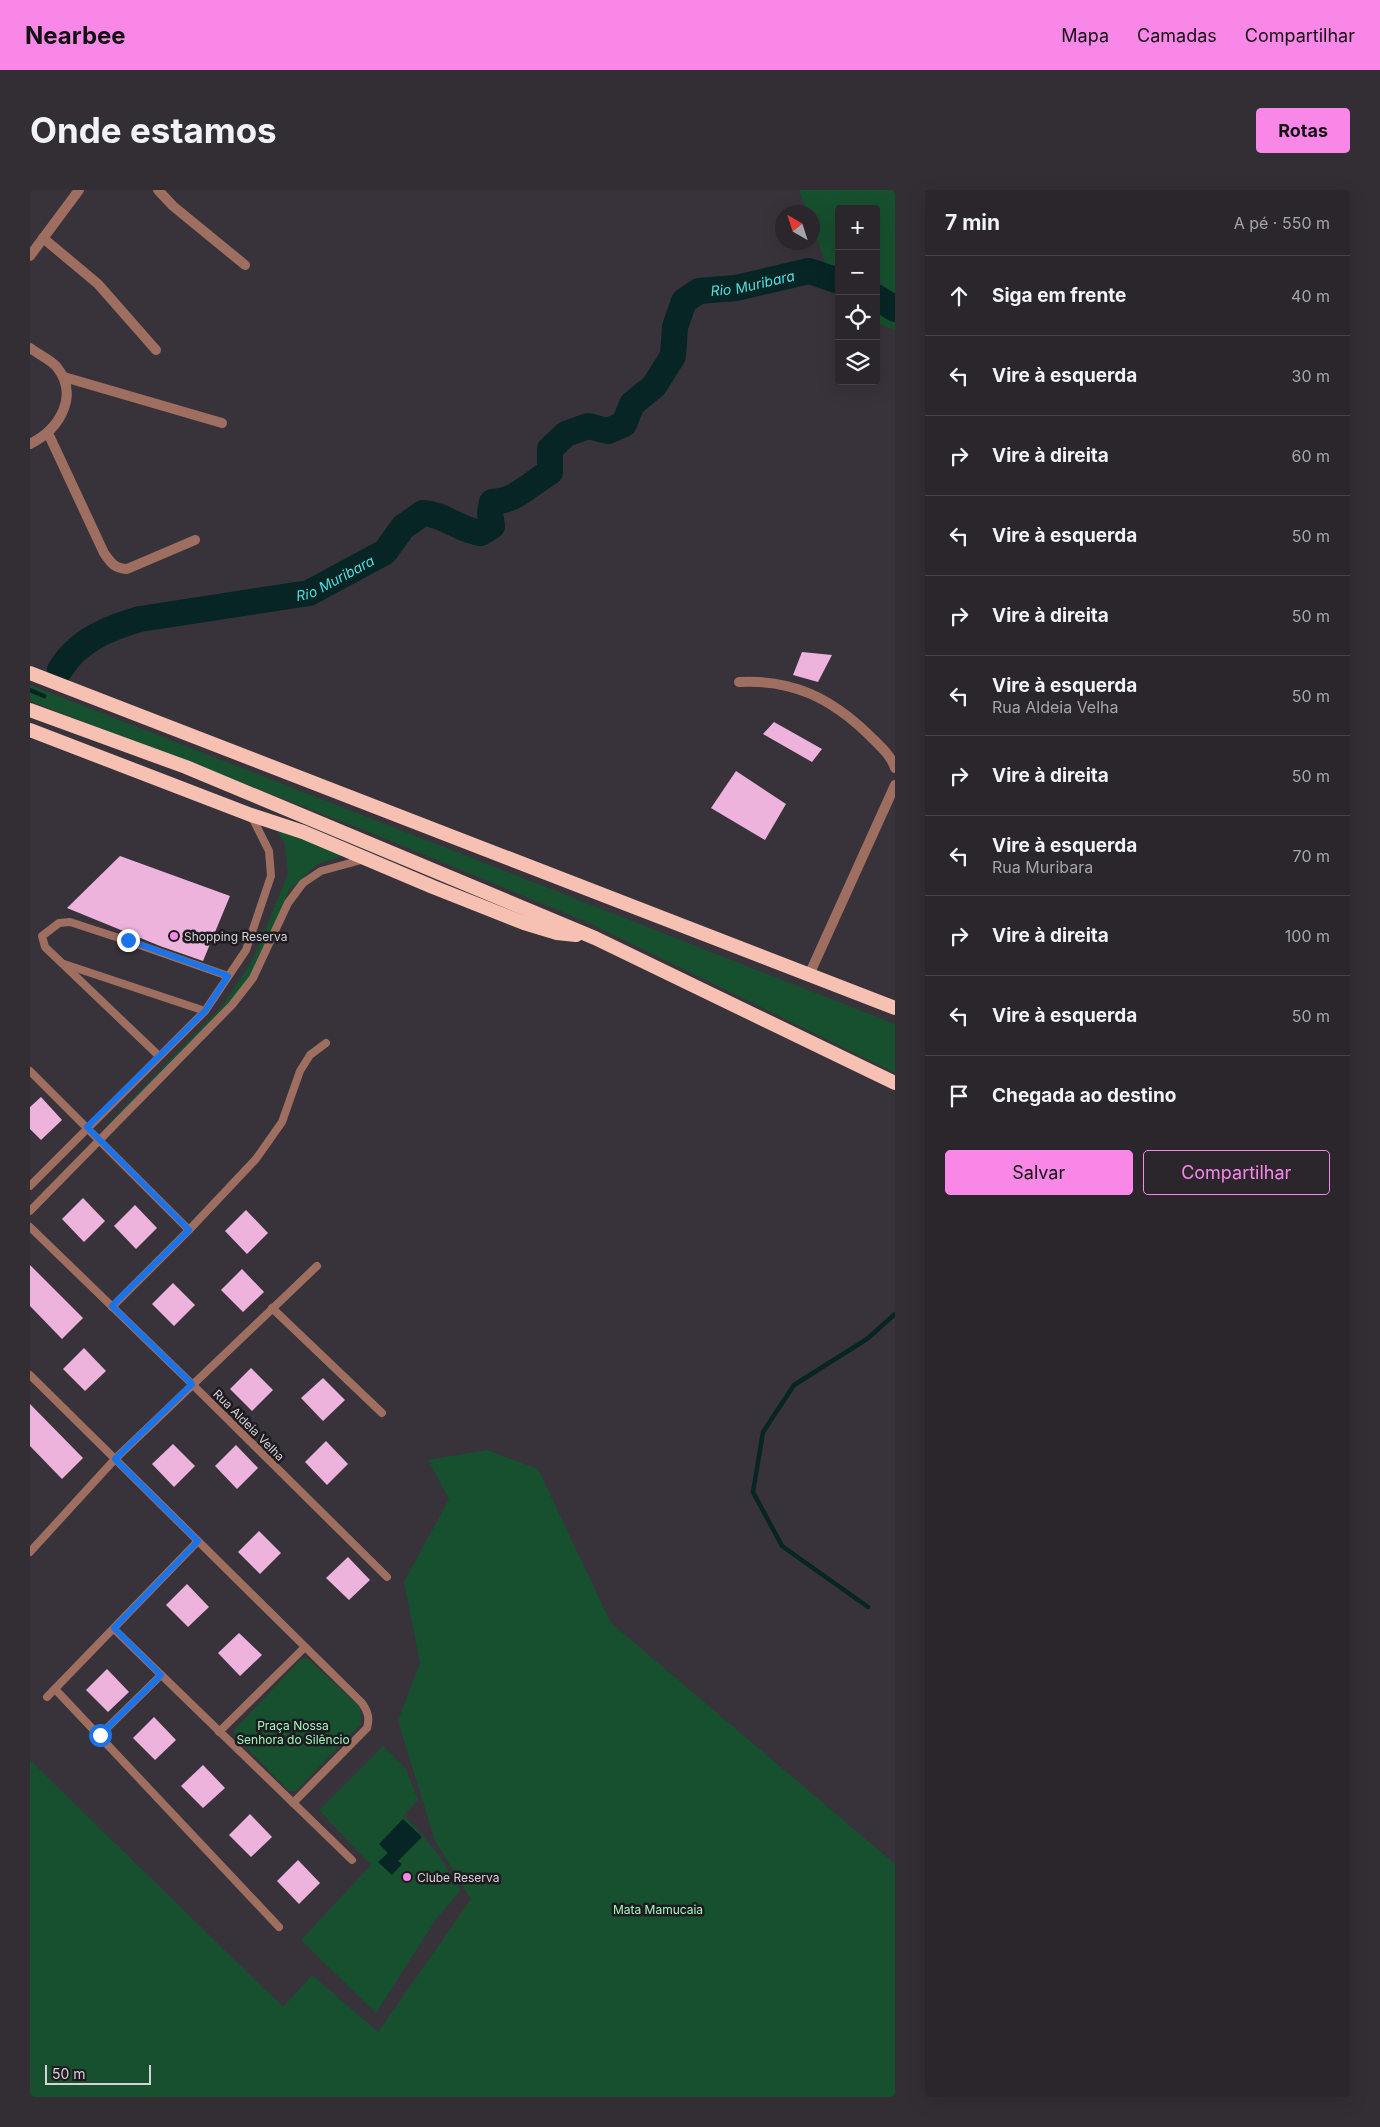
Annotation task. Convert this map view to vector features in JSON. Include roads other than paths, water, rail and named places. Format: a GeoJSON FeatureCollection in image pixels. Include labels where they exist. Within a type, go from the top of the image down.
{"type":"FeatureCollection","features":[{"type":"Feature","properties":{"kind":"highway"},"geometry":{"type":"LineString","coordinates":[[30,673],[895,1008]]}},
{"type":"Feature","properties":{"kind":"highway"},"geometry":{"type":"LineString","coordinates":[[30,710],[186,767],[594,938],[895,1083]]}},
{"type":"Feature","properties":{"kind":"highway"},"geometry":{"type":"LineString","coordinates":[[30,730],[251,815],[303,832],[524,922],[557,933],[594,938]]}},
{"type":"Feature","properties":{"kind":"street"},"geometry":{"type":"LineString","coordinates":[[30,256],[79,190]]}},
{"type":"Feature","properties":{"kind":"street"},"geometry":{"type":"LineString","coordinates":[[158,190],[173,206],[244,265]]}},
{"type":"Feature","properties":{"kind":"street"},"geometry":{"type":"LineString","coordinates":[[43,238],[98,284],[156,350]]}},
{"type":"Feature","properties":{"kind":"street"},"geometry":{"type":"LineString","coordinates":[[30,348],[54,364],[64,377],[68,392],[60,418],[48,433],[30,444]]}},
{"type":"Feature","properties":{"kind":"street"},"geometry":{"type":"LineString","coordinates":[[64,377],[222,423]]}},
{"type":"Feature","properties":{"kind":"street"},"geometry":{"type":"LineString","coordinates":[[48,433],[104,553],[113,565],[118,568],[127,569],[195,540]]}},
{"type":"Feature","properties":{"kind":"street"},"geometry":{"type":"LineString","coordinates":[[739,682],[761,681],[785,684],[833,704],[881,747],[893,761],[895,768]]}},
{"type":"Feature","properties":{"kind":"street"},"geometry":{"type":"LineString","coordinates":[[809,975],[895,785]]}},
{"type":"Feature","properties":{"kind":"lane"},"geometry":{"type":"LineString","coordinates":[[30,1186],[205,1011],[246,950],[271,876],[269,851],[251,815]]}},
{"type":"Feature","properties":{"kind":"lane"},"geometry":{"type":"LineString","coordinates":[[30,1211],[189,1051],[232,1005],[253,978],[288,903],[303,883],[321,871],[366,859]]}},
{"type":"Feature","properties":{"kind":"lane"},"geometry":{"type":"LineString","coordinates":[[158,1056],[45,947],[42,936],[59,923],[70,922],[128,940],[228,976]]}},
{"type":"Feature","properties":{"kind":"lane"},"geometry":{"type":"LineString","coordinates":[[62,963],[205,1011]]}},
{"type":"Feature","properties":{"kind":"lane"},"geometry":{"type":"LineString","coordinates":[[175,1040],[189,1051]]}},
{"type":"Feature","properties":{"kind":"lane"},"geometry":{"type":"LineString","coordinates":[[112,1306],[189,1230],[256,1159],[282,1122],[300,1071],[310,1055],[326,1043]]}},
{"type":"Feature","properties":{"kind":"lane"},"geometry":{"type":"LineString","coordinates":[[30,1071],[189,1230]]}},
{"type":"Feature","properties":{"kind":"lane","name":"Rua Aldeia Velha"},"geometry":{"type":"LineString","coordinates":[[30,1227],[387,1577]]}},
{"type":"Feature","properties":{"kind":"lane"},"geometry":{"type":"LineString","coordinates":[[31,1550],[115,1459],[317,1266]]}},
{"type":"Feature","properties":{"kind":"lane"},"geometry":{"type":"LineString","coordinates":[[272,1308],[382,1413]]}},
{"type":"Feature","properties":{"kind":"lane"},"geometry":{"type":"LineString","coordinates":[[30,1375],[362,1703],[368,1712],[370,1720],[367,1728],[293,1803]]}},
{"type":"Feature","properties":{"kind":"lane"},"geometry":{"type":"LineString","coordinates":[[47,1697],[198,1541]]}},
{"type":"Feature","properties":{"kind":"lane"},"geometry":{"type":"LineString","coordinates":[[114,1628],[352,1860]]}},
{"type":"Feature","properties":{"kind":"lane"},"geometry":{"type":"LineString","coordinates":[[219,1732],[305,1647]]}},
{"type":"Feature","properties":{"kind":"lane"},"geometry":{"type":"LineString","coordinates":[[100,1735],[161,1675]]}},
{"type":"Feature","properties":{"kind":"lane"},"geometry":{"type":"LineString","coordinates":[[56,1689],[279,1927]]}},
{"type":"Feature","properties":{"kind":"waterway","name":"Rio Muribara"},"geometry":{"type":"LineString","coordinates":[[60,670],[84,643],[105,631],[140,619],[309,593],[385,552],[403,527],[423,513],[431,514],[466,529],[481,533],[492,526],[490,513],[492,502],[508,499],[516,495],[550,472],[550,449],[566,434],[588,426],[608,431],[624,424],[632,404],[654,386],[673,356],[675,327],[684,301],[699,291],[736,288],[809,271],[835,280]]}},
{"type":"Feature","properties":{"kind":"waterway","name":"Rio Muribara"},"geometry":{"type":"LineString","coordinates":[[880,300],[895,309]]}},
{"type":"Feature","properties":{"kind":"waterway"},"geometry":{"type":"LineString","coordinates":[[30,690],[44,696]]}},
{"type":"Feature","properties":{"kind":"waterway"},"geometry":{"type":"LineString","coordinates":[[868,1607],[782,1546],[753,1492],[763,1432],[794,1385],[867,1339],[895,1314]]}},
{"type":"Feature","properties":{"kind":"place","name":"Shopping Reserva"},"geometry":{"type":"Point","coordinates":[174,936]}},
{"type":"Feature","properties":{"kind":"place","name":"Clube Reserva"},"geometry":{"type":"Point","coordinates":[407,1877]}},
{"type":"Feature","properties":{"kind":"park label","name":"Praça Nossa Senhora do Silêncio"},"geometry":{"type":"Point","coordinates":[293,1732]}},
{"type":"Feature","properties":{"kind":"park label","name":"Mata Mamucaia"},"geometry":{"type":"Point","coordinates":[658,1909]}}]}
